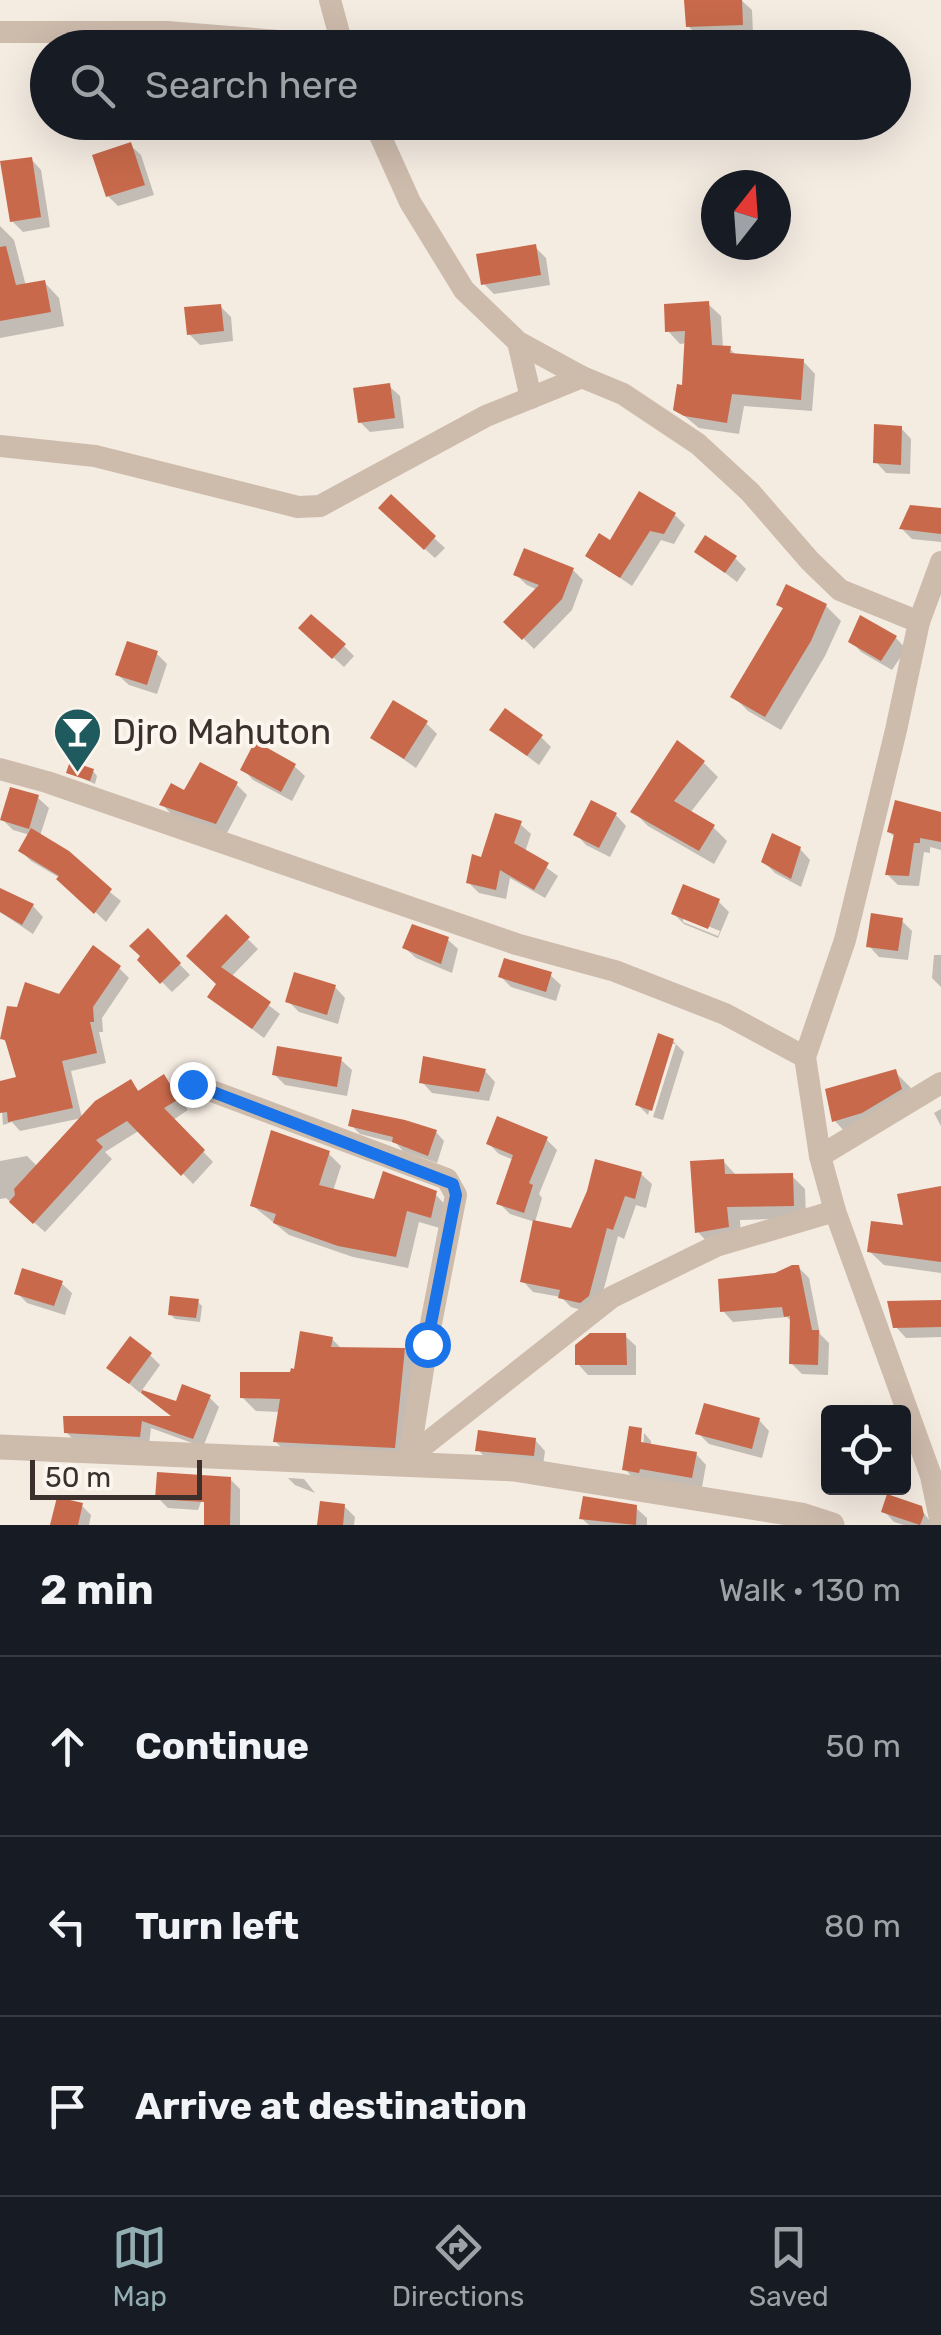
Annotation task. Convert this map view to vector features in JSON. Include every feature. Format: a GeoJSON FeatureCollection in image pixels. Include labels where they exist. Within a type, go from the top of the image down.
{"type":"FeatureCollection","features":[{"type":"Feature","properties":{"kind":"street"},"geometry":{"type":"LineString","coordinates":[[330,0],[338,30]]}},
{"type":"Feature","properties":{"kind":"street"},"geometry":{"type":"LineString","coordinates":[[0,32],[30,32]]}},
{"type":"Feature","properties":{"kind":"street"},"geometry":{"type":"LineString","coordinates":[[382,140],[410,202],[464,290],[518,342],[623,394],[698,444],[750,492],[810,562],[840,590],[919,622]]}},
{"type":"Feature","properties":{"kind":"street"},"geometry":{"type":"LineString","coordinates":[[518,342],[531,398]]}},
{"type":"Feature","properties":{"kind":"street"},"geometry":{"type":"LineString","coordinates":[[0,446],[96,456],[298,507],[320,506],[486,416],[582,377]]}},
{"type":"Feature","properties":{"kind":"street"},"geometry":{"type":"LineString","coordinates":[[941,562],[919,622],[845,940],[805,1057],[820,1156],[835,1212],[930,1476],[941,1524]]}},
{"type":"Feature","properties":{"kind":"street"},"geometry":{"type":"LineString","coordinates":[[0,769],[516,944],[615,971],[725,1014],[805,1057]]}},
{"type":"Feature","properties":{"kind":"street"},"geometry":{"type":"LineString","coordinates":[[820,1156],[941,1083]]}},
{"type":"Feature","properties":{"kind":"street"},"geometry":{"type":"LineString","coordinates":[[192,1084],[453,1184],[456,1195],[409,1460]]}},
{"type":"Feature","properties":{"kind":"street"},"geometry":{"type":"LineString","coordinates":[[409,1460],[612,1297],[716,1246],[835,1212]]}},
{"type":"Feature","properties":{"kind":"street"},"geometry":{"type":"LineString","coordinates":[[0,1447],[409,1460],[514,1468],[801,1514],[832,1525]]}},
{"type":"Feature","properties":{"kind":"building"},"geometry":{"type":"Polygon","coordinates":[[[684,0],[742,0],[743,25],[686,27],[684,0]]]}},
{"type":"Feature","properties":{"kind":"building"},"geometry":{"type":"Polygon","coordinates":[[[131,142],[145,185],[106,197],[92,155],[131,142]]]}},
{"type":"Feature","properties":{"kind":"building"},"geometry":{"type":"Polygon","coordinates":[[[32,157],[41,217],[10,222],[0,161],[32,157]]]}},
{"type":"Feature","properties":{"kind":"building"},"geometry":{"type":"Polygon","coordinates":[[[536,244],[541,275],[481,285],[476,254],[536,244]]]}},
{"type":"Feature","properties":{"kind":"building"},"geometry":{"type":"Polygon","coordinates":[[[6,246],[16,285],[45,280],[51,312],[0,321],[0,247],[6,246]]]}},
{"type":"Feature","properties":{"kind":"building"},"geometry":{"type":"Polygon","coordinates":[[[709,301],[712,345],[731,346],[730,353],[804,359],[801,400],[732,394],[727,423],[684,416],[673,410],[677,384],[682,385],[685,331],[665,332],[664,304],[709,301]]]}},
{"type":"Feature","properties":{"kind":"building"},"geometry":{"type":"Polygon","coordinates":[[[221,304],[224,331],[187,335],[184,307],[221,304]]]}},
{"type":"Feature","properties":{"kind":"building"},"geometry":{"type":"Polygon","coordinates":[[[390,383],[395,418],[358,423],[353,388],[390,383]]]}},
{"type":"Feature","properties":{"kind":"building"},"geometry":{"type":"Polygon","coordinates":[[[874,424],[902,426],[901,465],[873,463],[874,424]]]}},
{"type":"Feature","properties":{"kind":"building"},"geometry":{"type":"Polygon","coordinates":[[[639,491],[676,513],[664,534],[650,531],[620,578],[585,556],[599,533],[610,540],[639,491]]]}},
{"type":"Feature","properties":{"kind":"building"},"geometry":{"type":"Polygon","coordinates":[[[391,494],[436,536],[424,550],[378,508],[391,494]]]}},
{"type":"Feature","properties":{"kind":"building"},"geometry":{"type":"Polygon","coordinates":[[[910,505],[941,508],[941,534],[899,529],[910,505]]]}},
{"type":"Feature","properties":{"kind":"building"},"geometry":{"type":"Polygon","coordinates":[[[705,535],[737,556],[725,573],[694,552],[705,535]]]}},
{"type":"Feature","properties":{"kind":"building"},"geometry":{"type":"Polygon","coordinates":[[[524,548],[574,568],[562,599],[522,640],[503,622],[539,585],[513,575],[524,548]]]}},
{"type":"Feature","properties":{"kind":"building"},"geometry":{"type":"Polygon","coordinates":[[[786,584],[827,604],[811,641],[765,717],[730,697],[783,608],[776,605],[786,584]]]}},
{"type":"Feature","properties":{"kind":"building"},"geometry":{"type":"Polygon","coordinates":[[[311,614],[346,644],[332,659],[298,628],[311,614]]]}},
{"type":"Feature","properties":{"kind":"building"},"geometry":{"type":"Polygon","coordinates":[[[860,615],[897,636],[881,661],[848,642],[860,615]]]}},
{"type":"Feature","properties":{"kind":"building"},"geometry":{"type":"Polygon","coordinates":[[[127,641],[158,651],[147,685],[115,675],[127,641]]]}},
{"type":"Feature","properties":{"kind":"building"},"geometry":{"type":"Polygon","coordinates":[[[393,700],[428,721],[404,759],[370,738],[393,700]]]}},
{"type":"Feature","properties":{"kind":"building"},"geometry":{"type":"Polygon","coordinates":[[[505,708],[543,735],[527,756],[489,730],[505,708]]]}},
{"type":"Feature","properties":{"kind":"building"},"geometry":{"type":"Polygon","coordinates":[[[677,740],[705,761],[674,801],[715,825],[699,851],[630,812],[677,740]]]}},
{"type":"Feature","properties":{"kind":"building"},"geometry":{"type":"Polygon","coordinates":[[[255,741],[296,764],[281,792],[240,770],[255,741]]]}},
{"type":"Feature","properties":{"kind":"building"},"geometry":{"type":"Polygon","coordinates":[[[70,761],[94,769],[90,781],[66,773],[70,761]]]}},
{"type":"Feature","properties":{"kind":"building"},"geometry":{"type":"Polygon","coordinates":[[[200,762],[238,782],[216,824],[159,805],[171,783],[184,790],[200,762]]]}},
{"type":"Feature","properties":{"kind":"building"},"geometry":{"type":"Polygon","coordinates":[[[10,787],[39,795],[29,829],[0,820],[10,787]]]}},
{"type":"Feature","properties":{"kind":"building"},"geometry":{"type":"Polygon","coordinates":[[[591,800],[617,813],[599,848],[573,835],[591,800]]]}},
{"type":"Feature","properties":{"kind":"building"},"geometry":{"type":"Polygon","coordinates":[[[895,800],[941,812],[941,842],[920,838],[920,843],[914,843],[909,876],[885,875],[894,834],[887,832],[895,800]]]}},
{"type":"Feature","properties":{"kind":"building"},"geometry":{"type":"Polygon","coordinates":[[[495,813],[522,821],[514,843],[549,863],[534,890],[500,870],[496,890],[466,883],[472,854],[481,857],[495,813]]]}},
{"type":"Feature","properties":{"kind":"building"},"geometry":{"type":"Polygon","coordinates":[[[31,828],[69,851],[112,889],[94,914],[56,879],[59,876],[18,851],[31,828]]]}},
{"type":"Feature","properties":{"kind":"building"},"geometry":{"type":"Polygon","coordinates":[[[772,833],[801,847],[791,879],[761,862],[772,833]]]}},
{"type":"Feature","properties":{"kind":"building"},"geometry":{"type":"Polygon","coordinates":[[[683,884],[720,899],[708,929],[671,914],[683,884]]]}},
{"type":"Feature","properties":{"kind":"building"},"geometry":{"type":"Polygon","coordinates":[[[0,888],[34,904],[22,925],[0,912],[0,888]]]}},
{"type":"Feature","properties":{"kind":"building"},"geometry":{"type":"Polygon","coordinates":[[[871,913],[903,918],[898,951],[866,947],[871,913]]]}},
{"type":"Feature","properties":{"kind":"building"},"geometry":{"type":"Polygon","coordinates":[[[226,914],[250,937],[221,967],[271,1002],[252,1029],[207,997],[216,984],[186,956],[226,914]]]}},
{"type":"Feature","properties":{"kind":"building"},"geometry":{"type":"Polygon","coordinates":[[[412,924],[449,937],[441,964],[402,948],[412,924]]]}},
{"type":"Feature","properties":{"kind":"building"},"geometry":{"type":"Polygon","coordinates":[[[148,928],[181,963],[160,984],[129,946],[148,928]]]}},
{"type":"Feature","properties":{"kind":"building"},"geometry":{"type":"Polygon","coordinates":[[[93,945],[121,966],[93,1007],[94,1022],[90,1022],[97,1053],[62,1061],[73,1108],[8,1122],[7,1112],[0,1113],[0,1081],[16,1077],[5,1040],[0,1039],[7,1006],[17,1007],[25,982],[59,994],[93,945]]]}},
{"type":"Feature","properties":{"kind":"building"},"geometry":{"type":"Polygon","coordinates":[[[504,958],[552,972],[546,992],[498,977],[504,958]]]}},
{"type":"Feature","properties":{"kind":"building"},"geometry":{"type":"Polygon","coordinates":[[[294,972],[336,985],[327,1015],[285,1002],[294,972]]]}},
{"type":"Feature","properties":{"kind":"building"},"geometry":{"type":"Polygon","coordinates":[[[658,1033],[674,1039],[652,1111],[635,1105],[658,1033]]]}},
{"type":"Feature","properties":{"kind":"building"},"geometry":{"type":"Polygon","coordinates":[[[277,1046],[342,1057],[337,1087],[272,1075],[277,1046]]]}},
{"type":"Feature","properties":{"kind":"building"},"geometry":{"type":"Polygon","coordinates":[[[423,1056],[486,1069],[479,1092],[419,1083],[423,1056]]]}},
{"type":"Feature","properties":{"kind":"building"},"geometry":{"type":"Polygon","coordinates":[[[896,1069],[902,1089],[862,1113],[832,1122],[825,1089],[896,1069]]]}},
{"type":"Feature","properties":{"kind":"building"},"geometry":{"type":"Polygon","coordinates":[[[164,1074],[179,1099],[164,1108],[205,1150],[181,1176],[127,1121],[96,1140],[103,1147],[33,1224],[9,1202],[15,1195],[14,1189],[95,1101],[131,1079],[138,1091],[164,1074]]]}},
{"type":"Feature","properties":{"kind":"building"},"geometry":{"type":"Polygon","coordinates":[[[352,1109],[437,1130],[428,1156],[392,1142],[393,1137],[348,1126],[352,1109]]]}},
{"type":"Feature","properties":{"kind":"building"},"geometry":{"type":"Polygon","coordinates":[[[497,1116],[548,1137],[529,1183],[533,1185],[524,1213],[496,1204],[513,1155],[486,1144],[497,1116]]]}},
{"type":"Feature","properties":{"kind":"building"},"geometry":{"type":"Polygon","coordinates":[[[271,1130],[330,1151],[319,1185],[374,1199],[383,1171],[437,1191],[431,1218],[407,1211],[396,1257],[338,1246],[273,1223],[276,1214],[250,1206],[271,1130]]]}},
{"type":"Feature","properties":{"kind":"building"},"geometry":{"type":"Polygon","coordinates":[[[595,1159],[642,1172],[635,1199],[625,1196],[613,1230],[607,1228],[589,1296],[580,1303],[558,1298],[560,1290],[520,1282],[533,1220],[571,1228],[595,1159]]]}},
{"type":"Feature","properties":{"kind":"building"},"geometry":{"type":"Polygon","coordinates":[[[724,1159],[725,1174],[793,1173],[794,1206],[727,1207],[729,1227],[695,1233],[690,1161],[724,1159]]]}},
{"type":"Feature","properties":{"kind":"building"},"geometry":{"type":"Polygon","coordinates":[[[941,1186],[941,1262],[867,1252],[871,1221],[903,1225],[897,1194],[941,1186]]]}},
{"type":"Feature","properties":{"kind":"building"},"geometry":{"type":"Polygon","coordinates":[[[799,1265],[812,1330],[819,1330],[818,1365],[789,1364],[790,1316],[784,1317],[782,1307],[720,1312],[718,1279],[775,1273],[799,1265]]]}},
{"type":"Feature","properties":{"kind":"building"},"geometry":{"type":"Polygon","coordinates":[[[22,1268],[63,1281],[54,1306],[14,1294],[22,1268]]]}},
{"type":"Feature","properties":{"kind":"building"},"geometry":{"type":"Polygon","coordinates":[[[170,1296],[199,1299],[196,1318],[168,1315],[170,1296]]]}},
{"type":"Feature","properties":{"kind":"building"},"geometry":{"type":"Polygon","coordinates":[[[941,1300],[941,1327],[893,1328],[887,1301],[941,1300]]]}},
{"type":"Feature","properties":{"kind":"building"},"geometry":{"type":"Polygon","coordinates":[[[300,1331],[333,1337],[331,1347],[405,1348],[395,1448],[273,1442],[280,1399],[240,1398],[240,1372],[290,1372],[294,1369],[300,1331]]]}},
{"type":"Feature","properties":{"kind":"building"},"geometry":{"type":"Polygon","coordinates":[[[590,1333],[626,1333],[627,1365],[575,1365],[575,1345],[590,1333]]]}},
{"type":"Feature","properties":{"kind":"building"},"geometry":{"type":"Polygon","coordinates":[[[130,1336],[152,1353],[129,1384],[106,1368],[130,1336]]]}},
{"type":"Feature","properties":{"kind":"building"},"geometry":{"type":"Polygon","coordinates":[[[182,1384],[211,1395],[193,1439],[142,1421],[140,1437],[64,1433],[63,1416],[171,1416],[142,1390],[176,1401],[182,1384]]]}},
{"type":"Feature","properties":{"kind":"building"},"geometry":{"type":"Polygon","coordinates":[[[704,1403],[760,1418],[752,1449],[695,1434],[704,1403]]]}},
{"type":"Feature","properties":{"kind":"building"},"geometry":{"type":"Polygon","coordinates":[[[629,1426],[642,1428],[641,1442],[697,1452],[692,1478],[640,1469],[639,1473],[622,1470],[629,1426]]]}},
{"type":"Feature","properties":{"kind":"building"},"geometry":{"type":"Polygon","coordinates":[[[478,1430],[536,1438],[534,1456],[475,1451],[478,1430]]]}},
{"type":"Feature","properties":{"kind":"building"},"geometry":{"type":"Polygon","coordinates":[[[157,1472],[231,1477],[230,1525],[204,1525],[204,1502],[155,1499],[157,1472]]]}},
{"type":"Feature","properties":{"kind":"building"},"geometry":{"type":"Polygon","coordinates":[[[890,1495],[922,1506],[924,1515],[920,1525],[881,1512],[890,1495]]]}},
{"type":"Feature","properties":{"kind":"building"},"geometry":{"type":"Polygon","coordinates":[[[583,1496],[637,1505],[636,1525],[579,1519],[583,1496]]]}},
{"type":"Feature","properties":{"kind":"building"},"geometry":{"type":"Polygon","coordinates":[[[57,1497],[83,1503],[78,1525],[50,1525],[57,1497]]]}},
{"type":"Feature","properties":{"kind":"building"},"geometry":{"type":"Polygon","coordinates":[[[320,1501],[345,1504],[343,1525],[317,1525],[320,1501]]]}},
{"type":"Feature","properties":{"kind":"place","name":"Djro Mahuton"},"geometry":{"type":"Point","coordinates":[77,774]}},
{"type":"Feature","properties":{"kind":"route"},"geometry":{"type":"LineString","coordinates":[[192,1084],[453,1184],[456,1195],[427,1344]]}}]}
